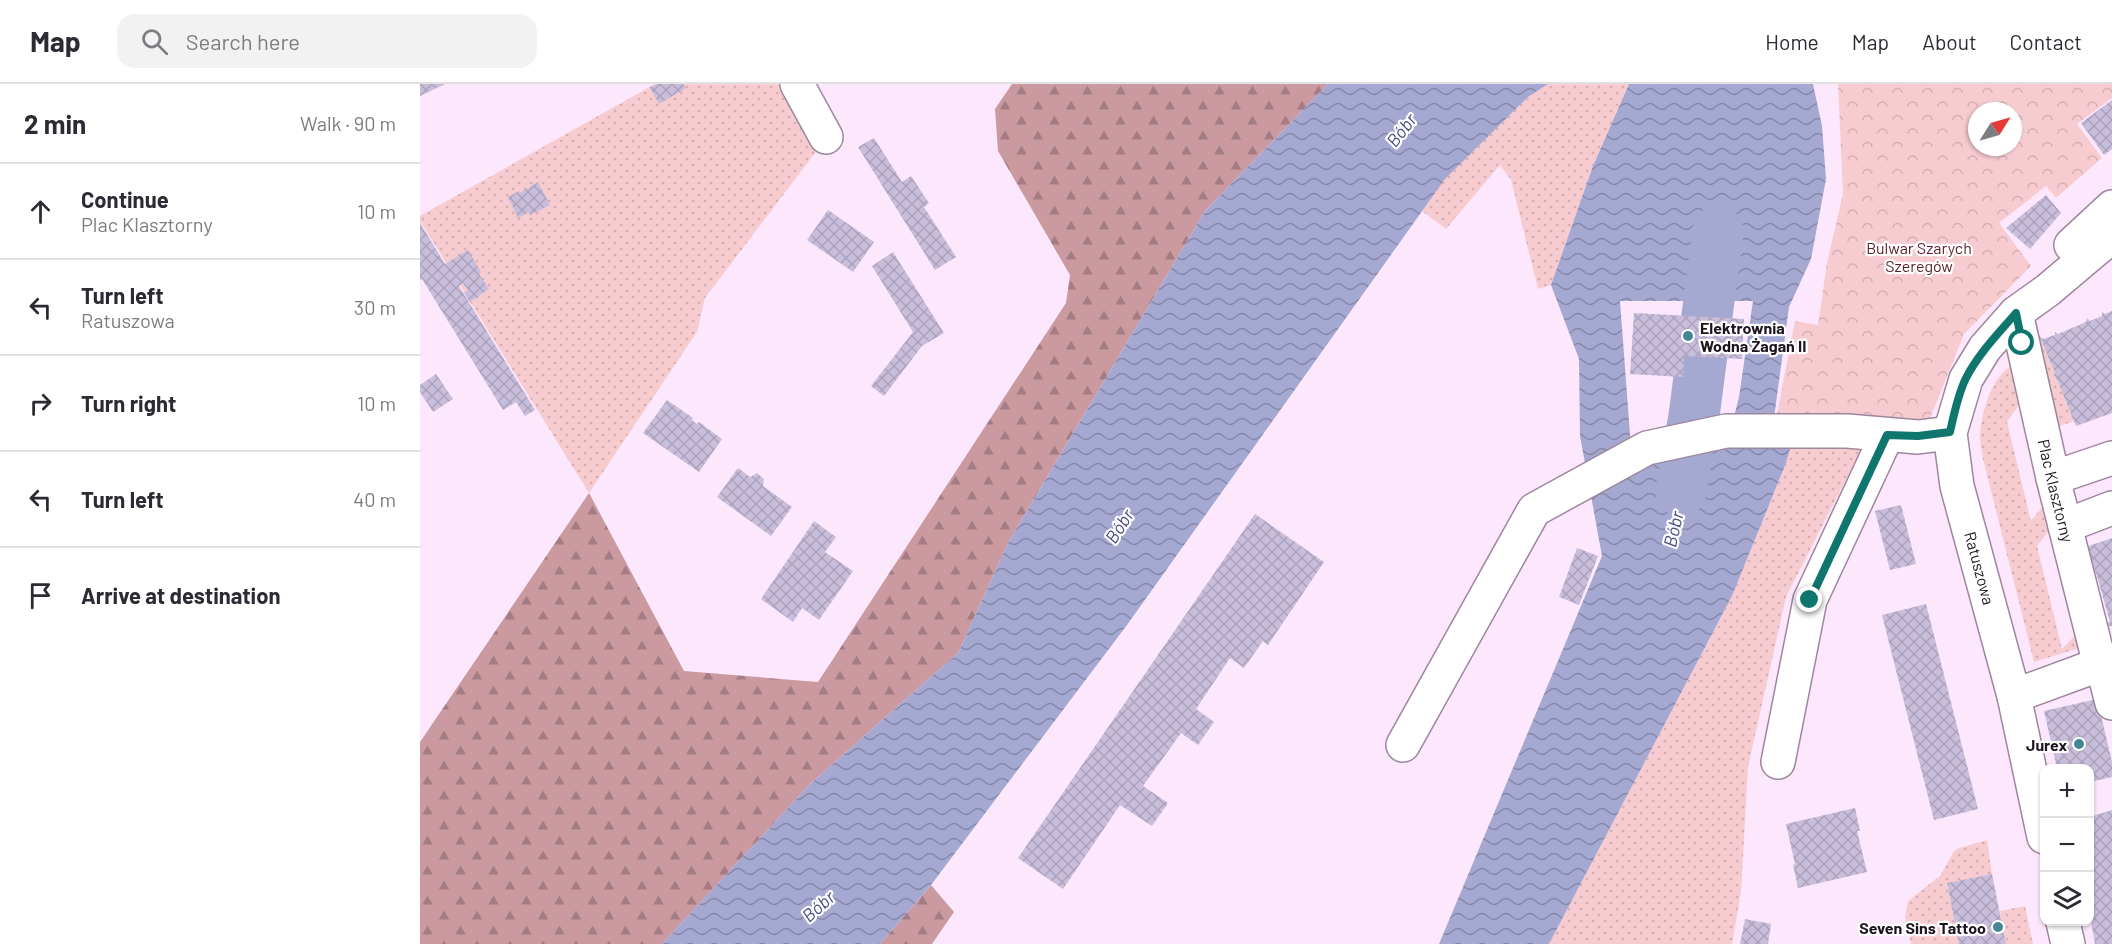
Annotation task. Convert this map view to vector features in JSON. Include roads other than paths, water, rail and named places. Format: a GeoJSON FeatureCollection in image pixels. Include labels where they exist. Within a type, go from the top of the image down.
{"type":"FeatureCollection","features":[{"type":"Feature","properties":{"kind":"street"},"geometry":{"type":"LineString","coordinates":[[796,84],[826,136]]}},
{"type":"Feature","properties":{"kind":"street","name":"Ratuszowa"},"geometry":{"type":"LineString","coordinates":[[2016,313],[2028,288],[2112,207]]}},
{"type":"Feature","properties":{"kind":"street","name":"Ratuszowa"},"geometry":{"type":"LineString","coordinates":[[2040,818],[2014,696],[1958,486],[1950,432],[1966,379],[1985,348],[2016,313],[2048,290],[2112,236]]}},
{"type":"Feature","properties":{"kind":"street","name":"Plac Klasztorny"},"geometry":{"type":"LineString","coordinates":[[2016,313],[2053,478],[2105,663],[2112,703]]}},
{"type":"Feature","properties":{"kind":"street"},"geometry":{"type":"LineString","coordinates":[[1403,745],[1534,510],[1647,448],[1726,431],[1847,431],[1918,436],[1950,432]]}},
{"type":"Feature","properties":{"kind":"street"},"geometry":{"type":"LineString","coordinates":[[1778,762],[1810,600],[1887,435]]}},
{"type":"Feature","properties":{"kind":"street"},"geometry":{"type":"LineString","coordinates":[[2053,478],[2112,458]]}},
{"type":"Feature","properties":{"kind":"street"},"geometry":{"type":"LineString","coordinates":[[2065,526],[2112,508]]}},
{"type":"Feature","properties":{"kind":"street"},"geometry":{"type":"LineString","coordinates":[[2014,696],[2105,663]]}},
{"type":"Feature","properties":{"kind":"street"},"geometry":{"type":"LineString","coordinates":[[2064,926],[2068,944]]}},
{"type":"Feature","properties":{"kind":"water"},"geometry":{"type":"Polygon","coordinates":[[[1328,84],[1548,84],[1528,97],[1445,179],[1127,625],[931,885],[880,944],[662,944],[810,784],[958,653],[1009,541],[1205,211],[1328,84]]]}},
{"type":"Feature","properties":{"kind":"water"},"geometry":{"type":"Polygon","coordinates":[[[1629,84],[1813,84],[1822,126],[1826,179],[1811,259],[1789,307],[1771,440],[1792,442],[1786,463],[1732,596],[1549,944],[1439,944],[1602,556],[1580,436],[1579,359],[1551,285],[1593,166],[1629,84]],[[1620,301],[1631,448],[1734,417],[1753,301],[1620,301]]]}},
{"type":"Feature","properties":{"kind":"waterway","name":"Bóbr"},"geometry":{"type":"LineString","coordinates":[[1681,491],[1694,416],[1718,231]]}},
{"type":"Feature","properties":{"kind":"place","name":"Elektrownia Wodna Żagań II"},"geometry":{"type":"Point","coordinates":[1688,336]}},
{"type":"Feature","properties":{"kind":"place","name":"Jurex"},"geometry":{"type":"Point","coordinates":[2079,744]}},
{"type":"Feature","properties":{"kind":"place","name":"Seven Sins Tattoo"},"geometry":{"type":"Point","coordinates":[1998,927]}},
{"type":"Feature","properties":{"kind":"park label","name":"Bulwar Szarych Szeregów"},"geometry":{"type":"Point","coordinates":[1919,256]}}]}
